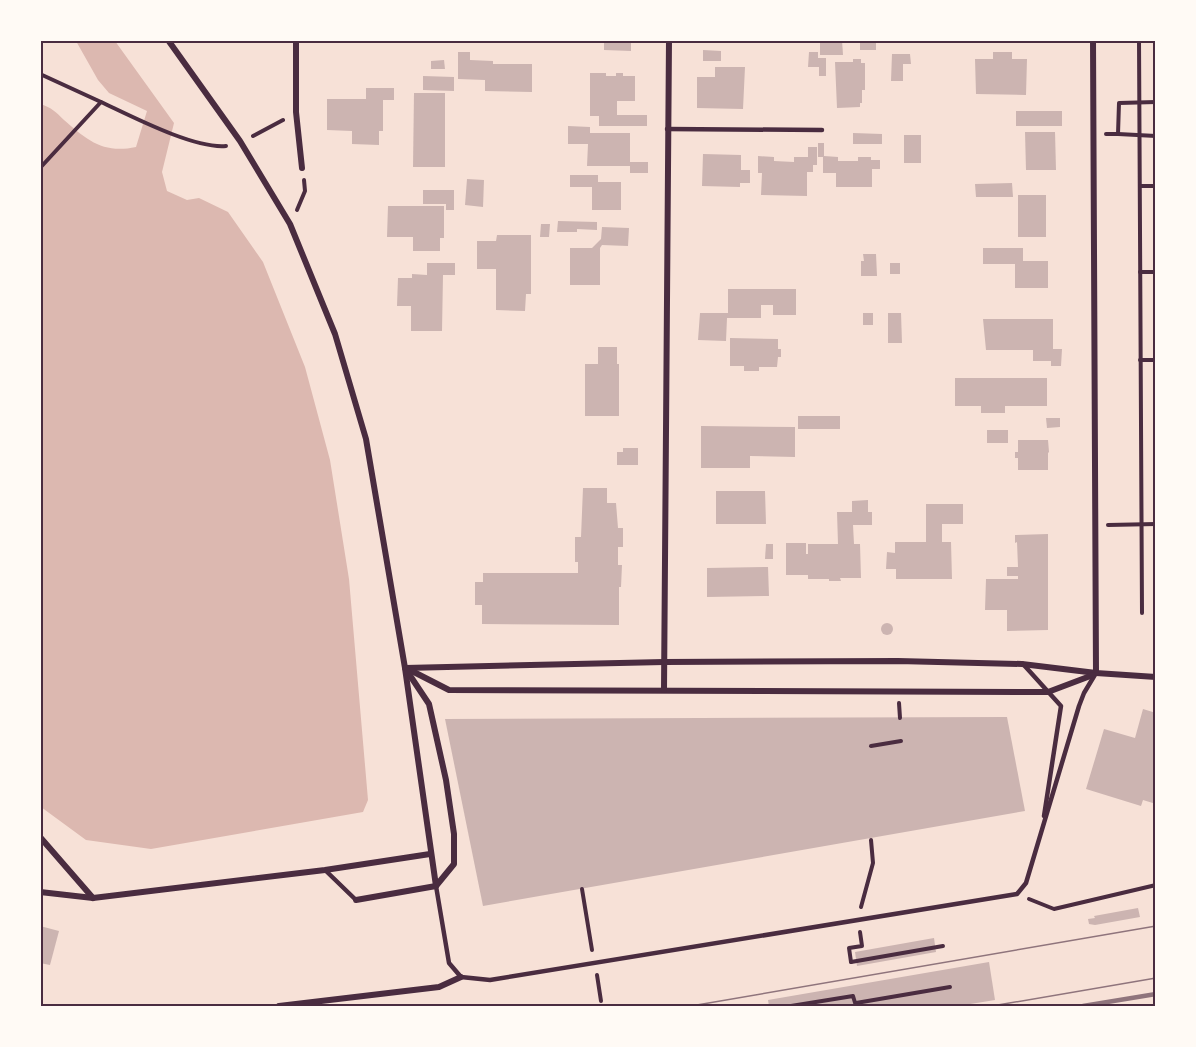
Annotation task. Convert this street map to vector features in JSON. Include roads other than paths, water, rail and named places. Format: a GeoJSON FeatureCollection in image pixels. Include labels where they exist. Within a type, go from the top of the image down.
{"type":"FeatureCollection","features":[{"type":"Feature","properties":{"kind":"street"},"geometry":{"type":"LineString","coordinates":[[168,40],[240,141],[290,225],[335,334],[366,439],[405,668],[436,886]]}},
{"type":"Feature","properties":{"kind":"street"},"geometry":{"type":"LineString","coordinates":[[296,40],[296,112],[302,168]]}},
{"type":"Feature","properties":{"kind":"street"},"geometry":{"type":"LineString","coordinates":[[664,690],[669,40]]}},
{"type":"Feature","properties":{"kind":"street"},"geometry":{"type":"LineString","coordinates":[[1093,40],[1096,673]]}},
{"type":"Feature","properties":{"kind":"street"},"geometry":{"type":"LineString","coordinates":[[405,668],[664,662],[898,661],[1022,664],[1155,677]]}},
{"type":"Feature","properties":{"kind":"street"},"geometry":{"type":"LineString","coordinates":[[405,668],[449,690],[1048,692],[1096,673]]}},
{"type":"Feature","properties":{"kind":"street"},"geometry":{"type":"LineString","coordinates":[[356,900],[436,886],[454,864],[454,834],[446,780],[429,704],[405,668]]}},
{"type":"Feature","properties":{"kind":"street"},"geometry":{"type":"LineString","coordinates":[[40,837],[93,898]]}},
{"type":"Feature","properties":{"kind":"street"},"geometry":{"type":"LineString","coordinates":[[40,892],[93,898],[325,870],[430,854]]}},
{"type":"Feature","properties":{"kind":"street"},"geometry":{"type":"LineString","coordinates":[[279,1006],[439,987],[461,977]]}},
{"type":"Feature","properties":{"kind":"lane"},"geometry":{"type":"LineString","coordinates":[[667,129],[822,130]]}},
{"type":"Feature","properties":{"kind":"lane"},"geometry":{"type":"LineString","coordinates":[[1022,664],[1061,706],[1040,837]]}},
{"type":"Feature","properties":{"kind":"lane"},"geometry":{"type":"LineString","coordinates":[[436,886],[449,963],[461,977],[490,980],[1017,894],[1026,883],[1079,705],[1096,673]]}},
{"type":"Feature","properties":{"kind":"lane"},"geometry":{"type":"LineString","coordinates":[[325,870],[356,900]]}},
{"type":"Feature","properties":{"kind":"tram line"},"geometry":{"type":"LineString","coordinates":[[691,1006],[1156,926]]}},
{"type":"Feature","properties":{"kind":"tram line"},"geometry":{"type":"LineString","coordinates":[[992,1006],[1156,978]]}},
{"type":"Feature","properties":{"kind":"railway"},"geometry":{"type":"LineString","coordinates":[[1083,1006],[1156,994]]}}]}
